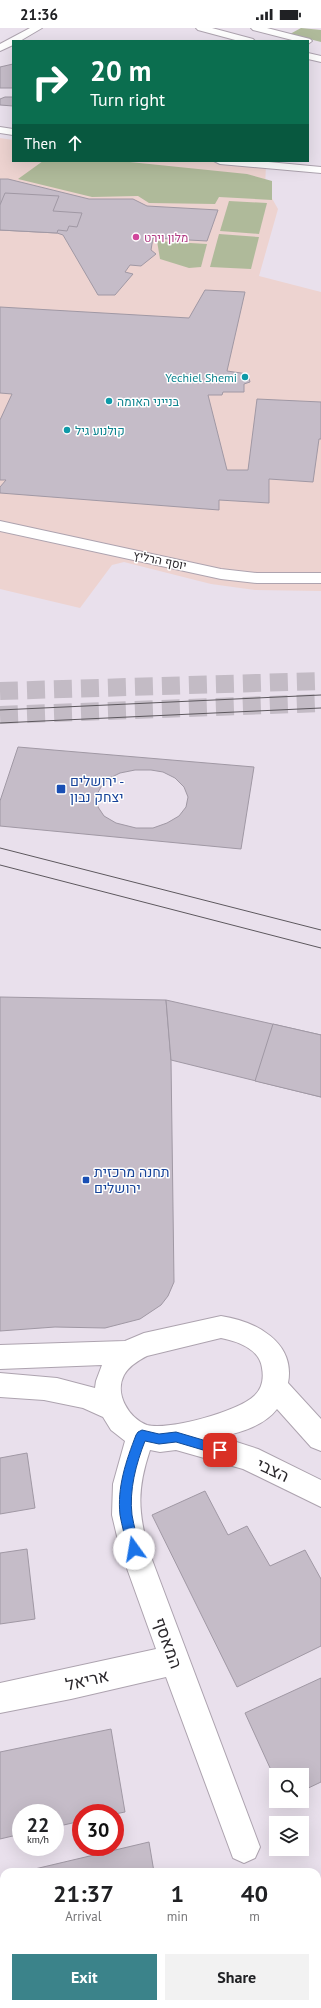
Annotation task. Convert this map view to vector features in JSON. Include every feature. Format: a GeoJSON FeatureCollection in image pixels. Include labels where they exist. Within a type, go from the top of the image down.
{"type":"FeatureCollection","features":[{"type":"Feature","properties":{"kind":"street"},"geometry":{"type":"LineString","coordinates":[[15,40],[37,28]]}},
{"type":"Feature","properties":{"kind":"street"},"geometry":{"type":"LineString","coordinates":[[201,28],[246,40]]}},
{"type":"Feature","properties":{"kind":"street"},"geometry":{"type":"LineString","coordinates":[[256,28],[302,40]]}},
{"type":"Feature","properties":{"kind":"street"},"geometry":{"type":"LineString","coordinates":[[0,48],[12,42]]}},
{"type":"Feature","properties":{"kind":"street"},"geometry":{"type":"LineString","coordinates":[[309,56],[321,59]]}},
{"type":"Feature","properties":{"kind":"street"},"geometry":{"type":"LineString","coordinates":[[0,130],[12,132]]}},
{"type":"Feature","properties":{"kind":"street"},"geometry":{"type":"LineString","coordinates":[[231,162],[321,170]]}},
{"type":"Feature","properties":{"kind":"street","name":"יוסף הרליץ"},"geometry":{"type":"LineString","coordinates":[[0,526],[221,574],[257,578],[321,578]]}},
{"type":"Feature","properties":{"kind":"street"},"geometry":{"type":"LineString","coordinates":[[221,1327],[238,1330],[254,1337],[267,1348],[276,1371],[275,1387],[267,1402],[247,1417],[176,1437],[159,1439],[134,1432],[120,1422],[111,1408],[108,1393],[110,1378],[117,1364],[128,1353],[144,1346],[221,1327]]}},
{"type":"Feature","properties":{"kind":"street"},"geometry":{"type":"LineString","coordinates":[[0,1357],[128,1353]]}},
{"type":"Feature","properties":{"kind":"street"},"geometry":{"type":"LineString","coordinates":[[0,1385],[50,1388],[73,1392],[92,1398],[111,1408]]}},
{"type":"Feature","properties":{"kind":"street"},"geometry":{"type":"LineString","coordinates":[[275,1387],[321,1438]]}},
{"type":"Feature","properties":{"kind":"street","name":"המאסף"},"geometry":{"type":"LineString","coordinates":[[142,1435],[131,1463],[128,1479],[126,1514],[134,1549],[244,1847]]}},
{"type":"Feature","properties":{"kind":"street","name":"הצבי"},"geometry":{"type":"LineString","coordinates":[[176,1437],[248,1458],[321,1494]]}},
{"type":"Feature","properties":{"kind":"street","name":"אריאל"},"geometry":{"type":"LineString","coordinates":[[0,1698],[71,1684],[174,1660]]}},
{"type":"Feature","properties":{"kind":"shaded area"},"geometry":{"type":"Polygon","coordinates":[[[0,138],[12,140],[12,162],[217,162],[266,166],[265,186],[278,209],[259,276],[321,292],[321,591],[255,590],[211,584],[124,562],[112,565],[80,608],[0,589],[0,138]]]}},
{"type":"Feature","properties":{"kind":"green space"},"geometry":{"type":"Polygon","coordinates":[[[301,28],[321,30],[321,42],[290,34],[301,28]]]}},
{"type":"Feature","properties":{"kind":"green space"},"geometry":{"type":"Polygon","coordinates":[[[42,162],[130,162],[247,174],[272,181],[272,200],[219,197],[215,204],[149,203],[138,196],[92,197],[18,179],[42,162]]]}},
{"type":"Feature","properties":{"kind":"green space"},"geometry":{"type":"Polygon","coordinates":[[[229,201],[267,203],[259,234],[220,231],[229,201]]]}},
{"type":"Feature","properties":{"kind":"green space"},"geometry":{"type":"Polygon","coordinates":[[[219,234],[259,237],[251,269],[210,267],[219,234]]]}},
{"type":"Feature","properties":{"kind":"green space"},"geometry":{"type":"Polygon","coordinates":[[[157,241],[207,244],[201,267],[189,268],[160,259],[157,241]]]}},
{"type":"Feature","properties":{"kind":"building"},"geometry":{"type":"Polygon","coordinates":[[[12,64],[12,88],[0,88],[0,67],[12,64]]]}},
{"type":"Feature","properties":{"kind":"building"},"geometry":{"type":"Polygon","coordinates":[[[12,97],[12,106],[0,105],[0,99],[12,97]]]}},
{"type":"Feature","properties":{"kind":"building","name":"מלון וירט"},"geometry":{"type":"Polygon","coordinates":[[[0,179],[8,179],[89,199],[133,199],[147,206],[218,210],[207,241],[153,238],[151,250],[156,254],[141,266],[130,265],[125,272],[133,274],[115,295],[98,295],[63,235],[57,233],[0,230],[0,179]]]}},
{"type":"Feature","properties":{"kind":"building"},"geometry":{"type":"Polygon","coordinates":[[[5,193],[59,196],[53,211],[82,213],[77,227],[69,226],[67,231],[58,230],[57,233],[0,230],[0,205],[5,193]]]}},
{"type":"Feature","properties":{"kind":"building","name":"בנייני האומה"},"geometry":{"type":"Polygon","coordinates":[[[205,290],[245,292],[227,371],[248,374],[250,382],[244,384],[244,392],[223,392],[222,395],[208,395],[227,470],[248,470],[257,399],[321,402],[321,439],[319,439],[313,482],[269,479],[269,503],[219,500],[219,510],[0,493],[0,487],[6,480],[0,480],[0,420],[12,394],[0,393],[0,307],[189,318],[205,290]]]}},
{"type":"Feature","properties":{"kind":"building"},"geometry":{"type":"Polygon","coordinates":[[[18,747],[254,767],[241,849],[0,826],[0,801],[18,747]],[[135,770],[120,773],[108,779],[96,796],[98,807],[104,816],[116,823],[136,828],[153,828],[167,823],[179,816],[186,807],[188,797],[184,787],[175,778],[163,772],[135,770]]]}},
{"type":"Feature","properties":{"kind":"building","name":"תחנה מרכזית ירושלים"},"geometry":{"type":"Polygon","coordinates":[[[0,997],[166,1000],[171,1060],[174,1282],[168,1296],[161,1305],[140,1319],[105,1328],[55,1327],[0,1331],[0,997]]]}},
{"type":"Feature","properties":{"kind":"building"},"geometry":{"type":"Polygon","coordinates":[[[166,1000],[321,1035],[321,1097],[171,1060],[166,1000]]]}},
{"type":"Feature","properties":{"kind":"building"},"geometry":{"type":"Polygon","coordinates":[[[273,1024],[321,1035],[321,1097],[255,1081],[273,1024]]]}},
{"type":"Feature","properties":{"kind":"building"},"geometry":{"type":"Polygon","coordinates":[[[27,1453],[35,1508],[0,1514],[0,1458],[27,1453]]]}},
{"type":"Feature","properties":{"kind":"building"},"geometry":{"type":"Polygon","coordinates":[[[205,1491],[228,1535],[247,1526],[270,1566],[305,1550],[321,1579],[321,1646],[237,1687],[152,1515],[205,1491]]]}},
{"type":"Feature","properties":{"kind":"building"},"geometry":{"type":"Polygon","coordinates":[[[27,1549],[35,1619],[0,1624],[0,1553],[27,1549]]]}},
{"type":"Feature","properties":{"kind":"building"},"geometry":{"type":"Polygon","coordinates":[[[321,1678],[321,1782],[309,1788],[309,1768],[270,1768],[245,1713],[321,1678]]]}},
{"type":"Feature","properties":{"kind":"building"},"geometry":{"type":"Polygon","coordinates":[[[111,1729],[124,1804],[72,1804],[72,1823],[64,1825],[64,1804],[12,1804],[12,1836],[0,1839],[0,1752],[111,1729]]]}},
{"type":"Feature","properties":{"kind":"building"},"geometry":{"type":"Polygon","coordinates":[[[149,1842],[153,1868],[39,1868],[90,1856],[124,1856],[124,1848],[149,1842]]]}},
{"type":"Feature","properties":{"kind":"tunnel"},"geometry":{"type":"LineString","coordinates":[[0,691],[321,681]]}},
{"type":"Feature","properties":{"kind":"tunnel"},"geometry":{"type":"LineString","coordinates":[[0,715],[321,703]]}},
{"type":"Feature","properties":{"kind":"tram line"},"geometry":{"type":"LineString","coordinates":[[0,710],[321,695]]}},
{"type":"Feature","properties":{"kind":"tram line"},"geometry":{"type":"LineString","coordinates":[[0,723],[321,708]]}},
{"type":"Feature","properties":{"kind":"tram line"},"geometry":{"type":"LineString","coordinates":[[0,848],[321,930]]}},
{"type":"Feature","properties":{"kind":"tram line"},"geometry":{"type":"LineString","coordinates":[[0,865],[321,948]]}},
{"type":"Feature","properties":{"kind":"place","name":"מלון וירט"},"geometry":{"type":"Point","coordinates":[136,237]}},
{"type":"Feature","properties":{"kind":"place","name":"Yechiel Shemi"},"geometry":{"type":"Point","coordinates":[245,377]}},
{"type":"Feature","properties":{"kind":"place","name":"בנייני האומה"},"geometry":{"type":"Point","coordinates":[109,401]}},
{"type":"Feature","properties":{"kind":"place","name":"קולנוע גיל"},"geometry":{"type":"Point","coordinates":[67,430]}},
{"type":"Feature","properties":{"kind":"place","name":"ירושלים - יצחק נבון"},"geometry":{"type":"Point","coordinates":[61,789]}},
{"type":"Feature","properties":{"kind":"place","name":"תחנה מרכזית ירושלים"},"geometry":{"type":"Point","coordinates":[86,1180]}},
{"type":"Feature","properties":{"kind":"route"},"geometry":{"type":"LineString","coordinates":[[134,1549],[126,1514],[128,1479],[131,1463],[142,1435],[159,1439],[176,1437],[220,1450]]}}]}
